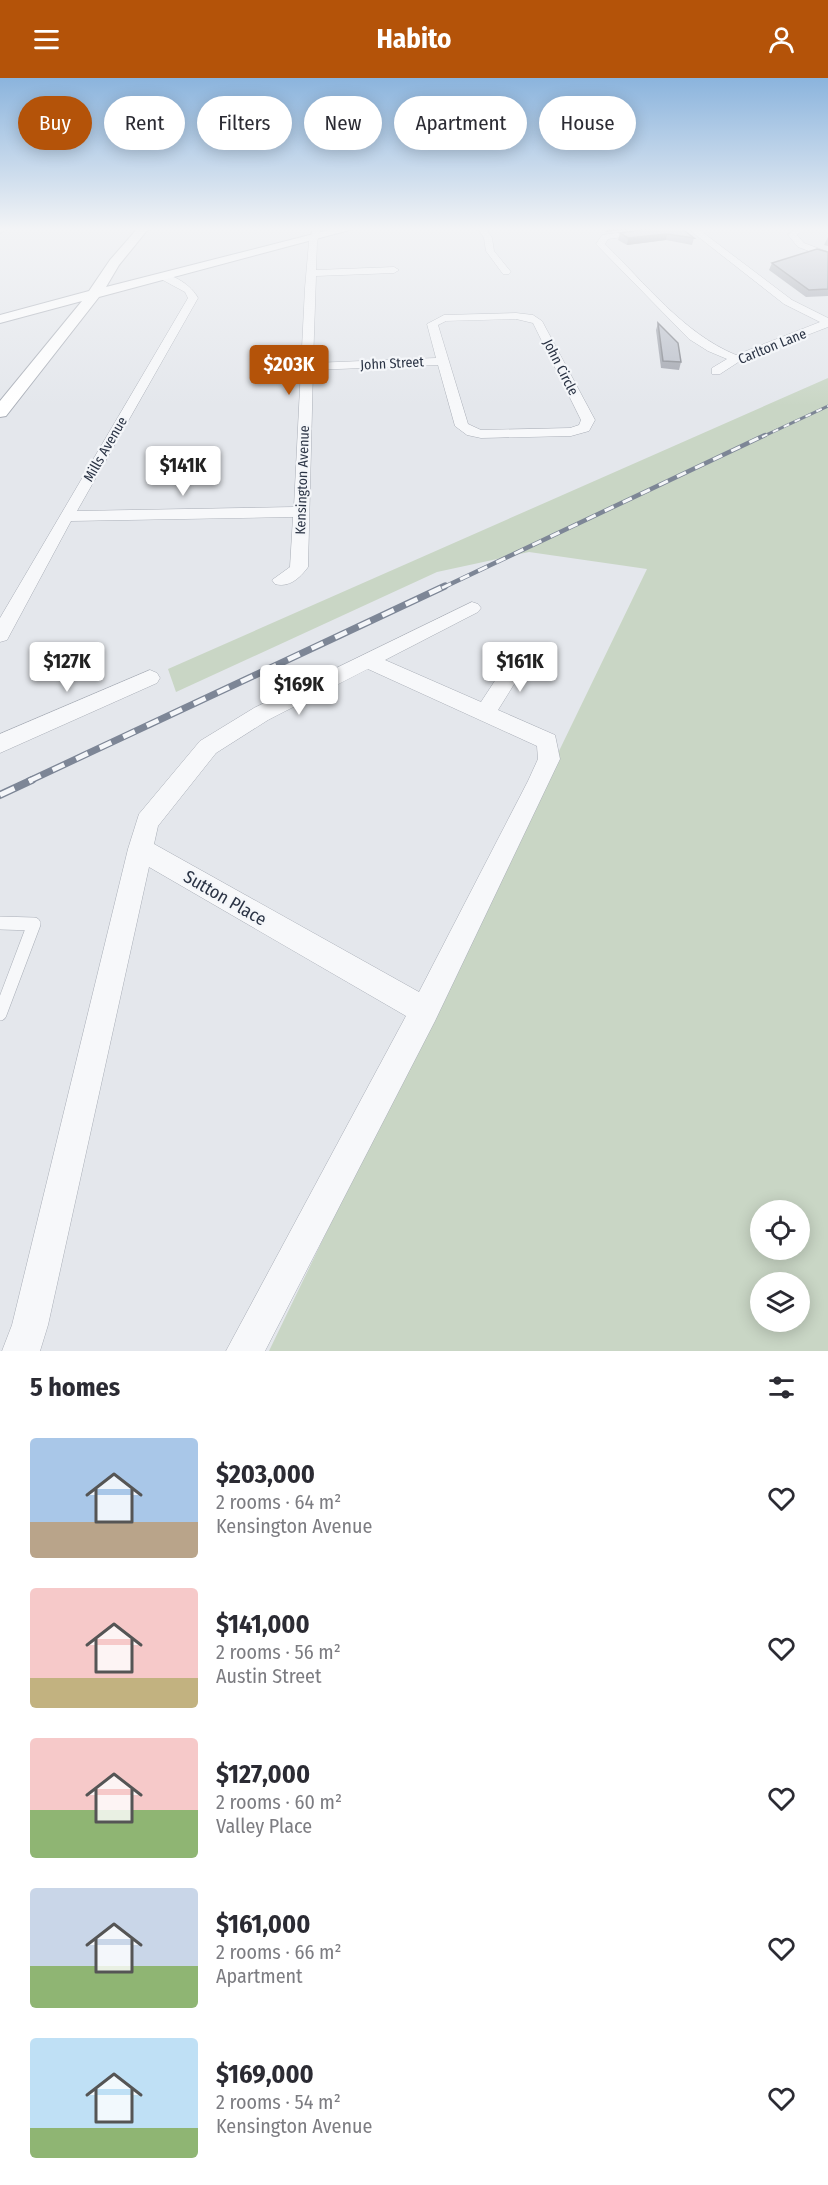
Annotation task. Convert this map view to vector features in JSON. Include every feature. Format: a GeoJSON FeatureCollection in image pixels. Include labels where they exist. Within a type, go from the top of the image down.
{"type":"FeatureCollection","features":[{"type":"Feature","properties":{"kind":"main road"},"geometry":{"type":"LineString","coordinates":[[0,412],[98,287]]}},
{"type":"Feature","properties":{"kind":"main road"},"geometry":{"type":"LineString","coordinates":[[0,319],[119,287]]}},
{"type":"Feature","properties":{"kind":"street","name":"Mills Avenue"},"geometry":{"type":"LineString","coordinates":[[0,635],[66,516],[191,302],[193,298],[189,290],[184,287]]}},
{"type":"Feature","properties":{"kind":"street","name":"Kensington Avenue"},"geometry":{"type":"LineString","coordinates":[[281,580],[295,573],[299,567],[310,287]]}},
{"type":"Feature","properties":{"kind":"street"},"geometry":{"type":"LineString","coordinates":[[643,287],[693,337],[711,349],[736,359]]}},
{"type":"Feature","properties":{"kind":"street"},"geometry":{"type":"LineString","coordinates":[[769,287],[788,302],[828,323]]}},
{"type":"Feature","properties":{"kind":"street","name":"John Circle"},"geometry":{"type":"LineString","coordinates":[[516,316],[534,319],[588,420],[587,424],[584,428],[571,432],[472,432],[462,426],[443,361],[433,326],[435,321],[444,318],[516,316]]}},
{"type":"Feature","properties":{"kind":"street","name":"Carlton Lane"},"geometry":{"type":"LineString","coordinates":[[716,371],[736,359],[828,323]]}},
{"type":"Feature","properties":{"kind":"street","name":"John Street"},"geometry":{"type":"LineString","coordinates":[[306,367],[443,361]]}},
{"type":"Feature","properties":{"kind":"street"},"geometry":{"type":"LineString","coordinates":[[66,516],[301,512]]}},
{"type":"Feature","properties":{"kind":"street"},"geometry":{"type":"LineString","coordinates":[[21,1351],[30,1325],[147,822],[208,747],[261,714],[472,608]]}},
{"type":"Feature","properties":{"kind":"street"},"geometry":{"type":"LineString","coordinates":[[485,713],[524,652]]}},
{"type":"Feature","properties":{"kind":"street"},"geometry":{"type":"LineString","coordinates":[[245,1351],[425,1011],[549,759],[547,741],[366,660]]}},
{"type":"Feature","properties":{"kind":"street"},"geometry":{"type":"LineString","coordinates":[[0,744],[150,678]]}},
{"type":"Feature","properties":{"kind":"street","name":"Sutton Place"},"geometry":{"type":"LineString","coordinates":[[140,849],[425,1011]]}},
{"type":"Feature","properties":{"kind":"lane"},"geometry":{"type":"LineString","coordinates":[[0,923],[34,924],[0,1014]]}},
{"type":"Feature","properties":{"kind":"green space"},"geometry":{"type":"Polygon","coordinates":[[[828,378],[828,1351],[269,1351],[647,569],[529,552],[437,572],[176,692],[168,669],[828,378]]]}},
{"type":"Feature","properties":{"kind":"building"},"geometry":{"type":"Polygon","coordinates":[[[805,287],[828,287],[828,289],[809,290],[805,287]]]}},
{"type":"Feature","properties":{"kind":"building"},"geometry":{"type":"Polygon","coordinates":[[[658,323],[678,343],[681,362],[663,361],[658,323]]]}},
{"type":"Feature","properties":{"kind":"railway"},"geometry":{"type":"LineString","coordinates":[[762,437],[828,406]]}},
{"type":"Feature","properties":{"kind":"railway"},"geometry":{"type":"LineString","coordinates":[[442,588],[765,435]]}},
{"type":"Feature","properties":{"kind":"railway"},"geometry":{"type":"LineString","coordinates":[[29,781],[445,586]]}},
{"type":"Feature","properties":{"kind":"railway"},"geometry":{"type":"LineString","coordinates":[[0,795],[32,780]]}}]}
